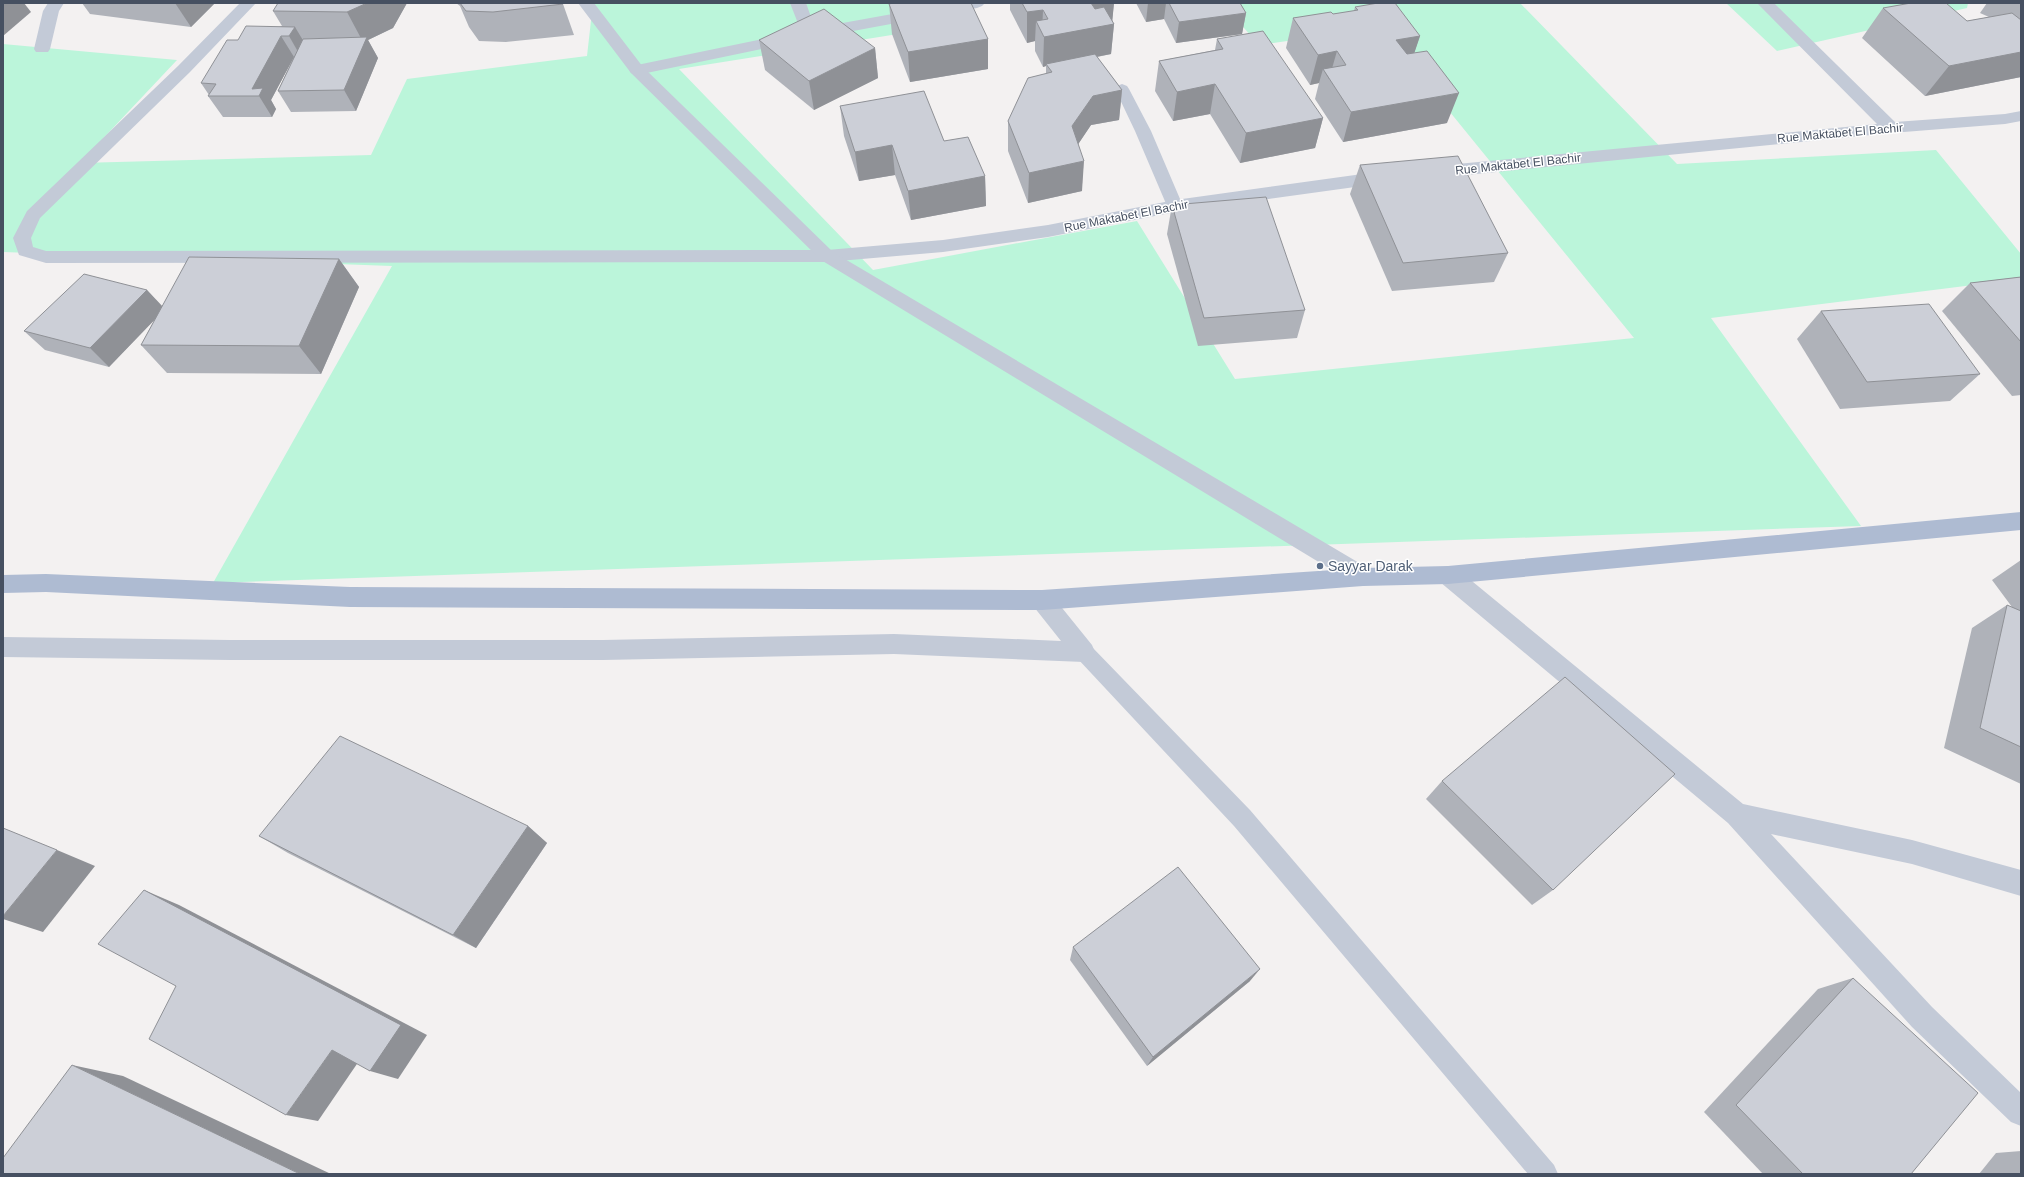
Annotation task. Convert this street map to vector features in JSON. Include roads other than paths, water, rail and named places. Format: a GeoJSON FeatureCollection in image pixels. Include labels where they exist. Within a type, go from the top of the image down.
{"type":"FeatureCollection","features":[{"type":"Feature","properties":{"kind":"main road"},"geometry":{"type":"LineString","coordinates":[[3,584],[54,584],[350,597],[1042,600],[1363,577],[1448,575],[2021,521]]}},
{"type":"Feature","properties":{"kind":"street"},"geometry":{"type":"LineString","coordinates":[[42,49],[51,11],[56,3]]}},
{"type":"Feature","properties":{"kind":"street","name":"Rue Maktabet El Bachir"},"geometry":{"type":"LineString","coordinates":[[248,3],[184,69],[33,215],[22,238],[25,251],[54,257],[511,255],[827,256],[943,246],[1048,231],[1175,206],[1397,176]]}},
{"type":"Feature","properties":{"kind":"street"},"geometry":{"type":"LineString","coordinates":[[586,3],[637,70],[827,256],[1363,577]]}},
{"type":"Feature","properties":{"kind":"street"},"geometry":{"type":"LineString","coordinates":[[798,3],[810,34]]}},
{"type":"Feature","properties":{"kind":"street"},"geometry":{"type":"LineString","coordinates":[[637,70],[810,34],[977,3]]}},
{"type":"Feature","properties":{"kind":"street"},"geometry":{"type":"LineString","coordinates":[[1765,3],[1891,128]]}},
{"type":"Feature","properties":{"kind":"street","name":"Rue Maktabet El Bachir"},"geometry":{"type":"LineString","coordinates":[[1421,173],[1891,128],[2005,119],[2021,116]]}},
{"type":"Feature","properties":{"kind":"street"},"geometry":{"type":"LineString","coordinates":[[1448,575],[1736,815],[1922,1017],[2021,1112]]}},
{"type":"Feature","properties":{"kind":"street"},"geometry":{"type":"LineString","coordinates":[[1042,600],[1084,652]]}},
{"type":"Feature","properties":{"kind":"street"},"geometry":{"type":"LineString","coordinates":[[3,647],[230,650],[603,650],[894,644],[1084,652]]}},
{"type":"Feature","properties":{"kind":"street"},"geometry":{"type":"LineString","coordinates":[[1736,815],[1912,852],[2021,882]]}},
{"type":"Feature","properties":{"kind":"lane"},"geometry":{"type":"LineString","coordinates":[[1122,89],[1143,131],[1175,206]]}},
{"type":"Feature","properties":{"kind":"lane"},"geometry":{"type":"LineString","coordinates":[[1084,652],[1242,818],[1545,1174]]}},
{"type":"Feature","properties":{"kind":"place","name":"Sayyar Darak"},"geometry":{"type":"Point","coordinates":[1320,566]}}]}
